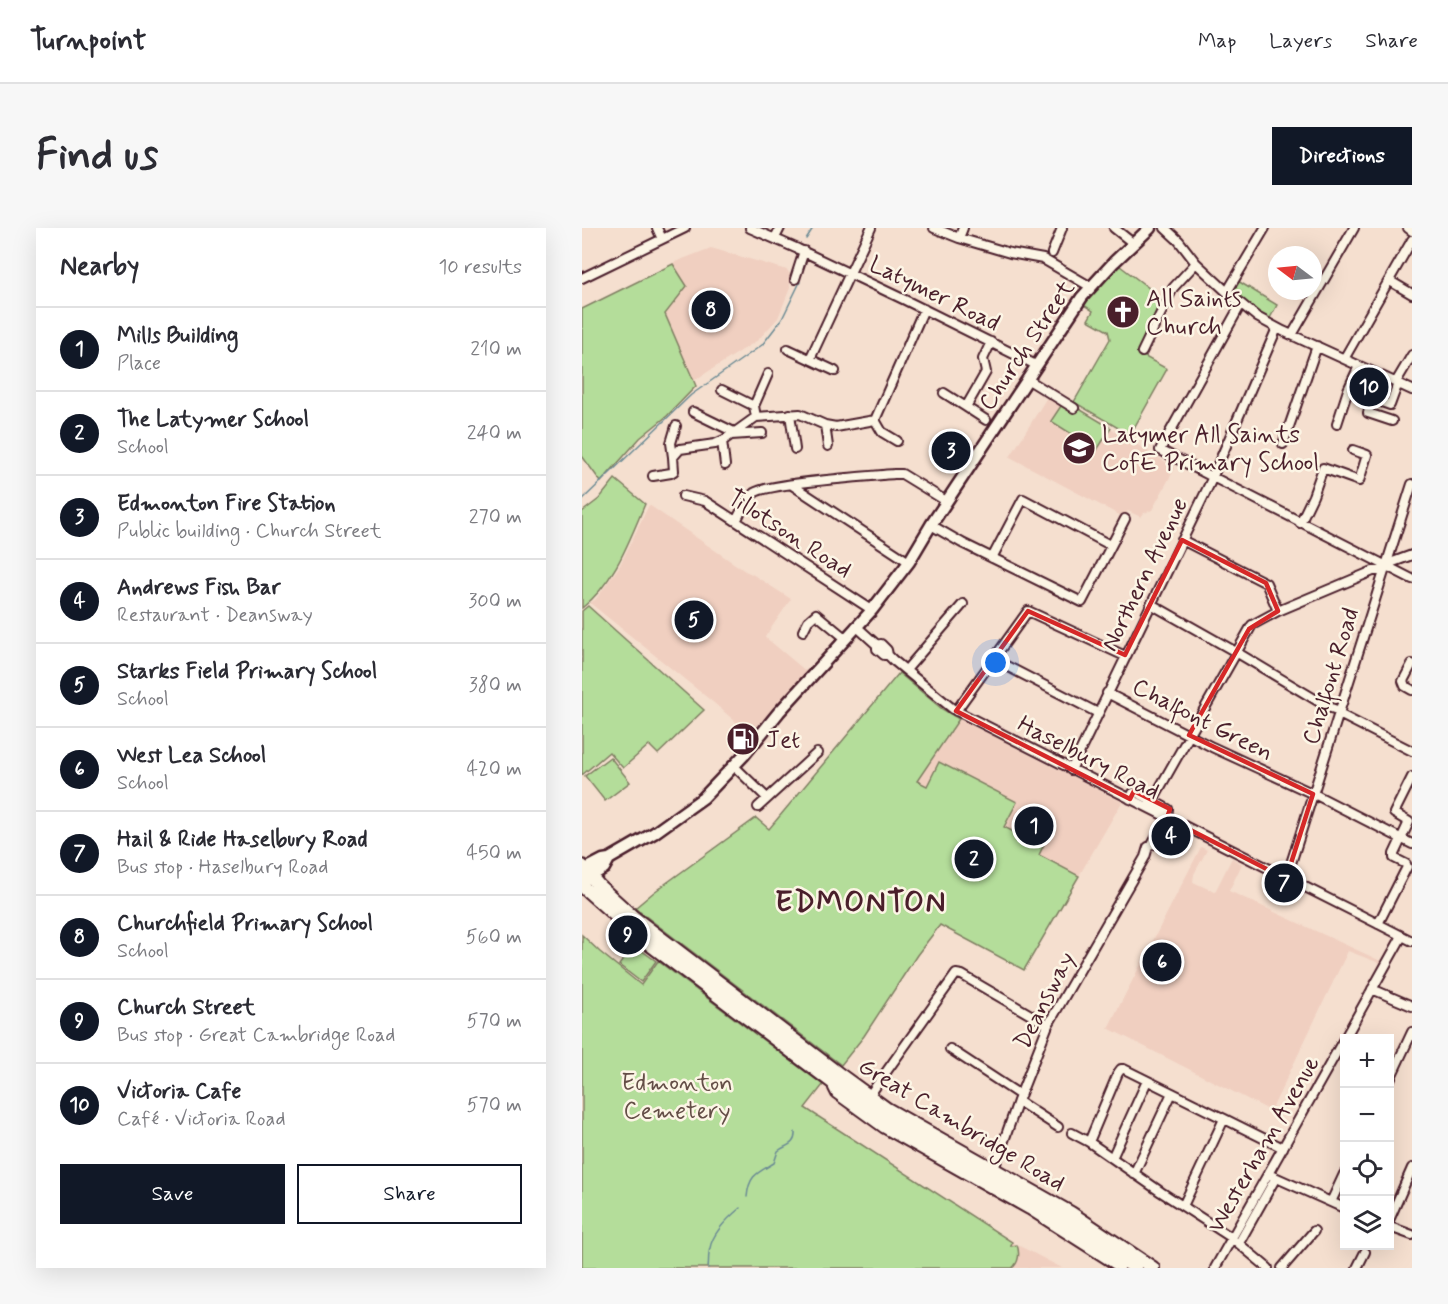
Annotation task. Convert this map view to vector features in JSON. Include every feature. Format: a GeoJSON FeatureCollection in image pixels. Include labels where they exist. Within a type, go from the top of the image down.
{"type":"FeatureCollection","features":[{"type":"Feature","properties":{"kind":"highway"},"geometry":{"type":"LineString","coordinates":[[584,875],[601,897],[604,905],[664,948]]}},
{"type":"Feature","properties":{"kind":"highway"},"geometry":{"type":"LineString","coordinates":[[584,875],[632,916],[664,948]]}},
{"type":"Feature","properties":{"kind":"highway","name":"Great Cambridge Road"},"geometry":{"type":"LineString","coordinates":[[664,948],[869,1096],[1080,1219],[1153,1268]]}},
{"type":"Feature","properties":{"kind":"highway","name":"Great Cambridge Road"},"geometry":{"type":"LineString","coordinates":[[683,962],[837,1086],[881,1118],[1135,1268]]}},
{"type":"Feature","properties":{"kind":"main road","name":"Church Street"},"geometry":{"type":"LineString","coordinates":[[584,875],[604,868],[609,860],[654,833],[703,798],[872,610],[909,562],[946,501],[1036,365],[1091,287],[1150,228]]}},
{"type":"Feature","properties":{"kind":"street"},"geometry":{"type":"LineString","coordinates":[[657,228],[662,239]]}},
{"type":"Feature","properties":{"kind":"street"},"geometry":{"type":"LineString","coordinates":[[582,278],[685,228]]}},
{"type":"Feature","properties":{"kind":"street","name":"Latymer Road"},"geometry":{"type":"LineString","coordinates":[[750,228],[850,273],[1036,365]]}},
{"type":"Feature","properties":{"kind":"street"},"geometry":{"type":"LineString","coordinates":[[775,238],[780,228]]}},
{"type":"Feature","properties":{"kind":"street"},"geometry":{"type":"LineString","coordinates":[[810,359],[871,228]]}},
{"type":"Feature","properties":{"kind":"street"},"geometry":{"type":"LineString","coordinates":[[934,228],[1010,253],[1043,259],[1091,287]]}},
{"type":"Feature","properties":{"kind":"street"},"geometry":{"type":"LineString","coordinates":[[960,238],[963,228]]}},
{"type":"Feature","properties":{"kind":"street"},"geometry":{"type":"LineString","coordinates":[[1052,253],[1062,228]]}},
{"type":"Feature","properties":{"kind":"street"},"geometry":{"type":"LineString","coordinates":[[1114,228],[1134,244]]}},
{"type":"Feature","properties":{"kind":"street"},"geometry":{"type":"LineString","coordinates":[[1165,228],[1179,241],[1196,263],[1227,292],[1277,328],[1412,390]]}},
{"type":"Feature","properties":{"kind":"street"},"geometry":{"type":"LineString","coordinates":[[1227,292],[1265,228]]}},
{"type":"Feature","properties":{"kind":"street"},"geometry":{"type":"LineString","coordinates":[[1292,335],[1354,228]]}},
{"type":"Feature","properties":{"kind":"street"},"geometry":{"type":"LineString","coordinates":[[1408,228],[1412,231]]}},
{"type":"Feature","properties":{"kind":"street"},"geometry":{"type":"LineString","coordinates":[[1344,359],[1412,240]]}},
{"type":"Feature","properties":{"kind":"street"},"geometry":{"type":"LineString","coordinates":[[793,278],[804,251]]}},
{"type":"Feature","properties":{"kind":"street"},"geometry":{"type":"LineString","coordinates":[[1142,352],[1173,288],[1196,263]]}},
{"type":"Feature","properties":{"kind":"street"},"geometry":{"type":"LineString","coordinates":[[1390,281],[1412,294]]}},
{"type":"Feature","properties":{"kind":"street"},"geometry":{"type":"LineString","coordinates":[[1241,304],[1160,450],[1412,579]]}},
{"type":"Feature","properties":{"kind":"street"},"geometry":{"type":"LineString","coordinates":[[875,420],[924,309]]}},
{"type":"Feature","properties":{"kind":"street","name":"Northern Avenue"},"geometry":{"type":"LineString","coordinates":[[1071,770],[1212,478],[1277,328]]}},
{"type":"Feature","properties":{"kind":"street"},"geometry":{"type":"LineString","coordinates":[[966,407],[986,372],[983,359],[991,342]]}},
{"type":"Feature","properties":{"kind":"street"},"geometry":{"type":"LineString","coordinates":[[1283,444],[1317,346]]}},
{"type":"Feature","properties":{"kind":"street"},"geometry":{"type":"LineString","coordinates":[[788,349],[835,371]]}},
{"type":"Feature","properties":{"kind":"street"},"geometry":{"type":"LineString","coordinates":[[1348,390],[1390,405],[1397,383],[1412,355]]}},
{"type":"Feature","properties":{"kind":"street"},"geometry":{"type":"LineString","coordinates":[[1337,424],[1359,366]]}},
{"type":"Feature","properties":{"kind":"street"},"geometry":{"type":"LineString","coordinates":[[756,417],[754,406],[768,374]]}},
{"type":"Feature","properties":{"kind":"street"},"geometry":{"type":"LineString","coordinates":[[1027,379],[1074,408]]}},
{"type":"Feature","properties":{"kind":"street"},"geometry":{"type":"LineString","coordinates":[[722,390],[754,406]]}},
{"type":"Feature","properties":{"kind":"street"},"geometry":{"type":"LineString","coordinates":[[944,393],[986,420]]}},
{"type":"Feature","properties":{"kind":"street"},"geometry":{"type":"LineString","coordinates":[[1372,399],[1368,413],[1392,421]]}},
{"type":"Feature","properties":{"kind":"street"},"geometry":{"type":"LineString","coordinates":[[693,412],[732,433],[762,433]]}},
{"type":"Feature","properties":{"kind":"street"},"geometry":{"type":"LineString","coordinates":[[790,414],[795,449]]}},
{"type":"Feature","properties":{"kind":"street"},"geometry":{"type":"LineString","coordinates":[[672,457],[680,449],[722,441],[756,417],[800,414],[825,425],[836,427],[875,420]]}},
{"type":"Feature","properties":{"kind":"street"},"geometry":{"type":"LineString","coordinates":[[875,420],[882,432],[897,441]]}},
{"type":"Feature","properties":{"kind":"street"},"geometry":{"type":"LineString","coordinates":[[825,425],[828,446]]}},
{"type":"Feature","properties":{"kind":"street"},"geometry":{"type":"LineString","coordinates":[[653,476],[674,471],[671,443],[676,426]]}},
{"type":"Feature","properties":{"kind":"street"},"geometry":{"type":"LineString","coordinates":[[722,441],[725,465]]}},
{"type":"Feature","properties":{"kind":"street"},"geometry":{"type":"LineString","coordinates":[[1300,523],[1323,468],[1359,481],[1367,455],[1353,450]]}},
{"type":"Feature","properties":{"kind":"street"},"geometry":{"type":"LineString","coordinates":[[736,521],[755,493],[792,484],[902,474],[946,501]]}},
{"type":"Feature","properties":{"kind":"street"},"geometry":{"type":"LineString","coordinates":[[792,484],[909,562]]}},
{"type":"Feature","properties":{"kind":"street","name":"Chalfont Road"},"geometry":{"type":"LineString","coordinates":[[1286,879],[1412,484]]}},
{"type":"Feature","properties":{"kind":"street","name":"Tillotson Road"},"geometry":{"type":"LineString","coordinates":[[683,496],[705,501],[872,610]]}},
{"type":"Feature","properties":{"kind":"street"},"geometry":{"type":"LineString","coordinates":[[993,558],[1023,499],[1110,544]]}},
{"type":"Feature","properties":{"kind":"street"},"geometry":{"type":"LineString","coordinates":[[931,525],[1082,602],[1110,544],[1125,519]]}},
{"type":"Feature","properties":{"kind":"street"},"geometry":{"type":"LineString","coordinates":[[1182,540],[1266,583],[1278,611]]}},
{"type":"Feature","properties":{"kind":"street"},"geometry":{"type":"LineString","coordinates":[[1148,809],[1252,625],[1278,611],[1412,555]]}},
{"type":"Feature","properties":{"kind":"street"},"geometry":{"type":"LineString","coordinates":[[906,670],[963,604]]}},
{"type":"Feature","properties":{"kind":"street"},"geometry":{"type":"LineString","coordinates":[[1151,604],[1328,707],[1412,751]]}},
{"type":"Feature","properties":{"kind":"street"},"geometry":{"type":"LineString","coordinates":[[956,711],[1028,611],[1125,656]]}},
{"type":"Feature","properties":{"kind":"street"},"geometry":{"type":"LineString","coordinates":[[803,631],[808,621],[816,614],[845,638]]}},
{"type":"Feature","properties":{"kind":"street","name":"Haselbury Road"},"geometry":{"type":"LineString","coordinates":[[856,626],[877,645],[887,650],[888,655],[940,700],[956,711],[1412,941]]}},
{"type":"Feature","properties":{"kind":"street"},"geometry":{"type":"LineString","coordinates":[[993,659],[1098,713]]}},
{"type":"Feature","properties":{"kind":"street"},"geometry":{"type":"LineString","coordinates":[[1412,664],[1403,681],[1405,686],[1412,690]]}},
{"type":"Feature","properties":{"kind":"street","name":"Chalfont Green"},"geometry":{"type":"LineString","coordinates":[[1107,693],[1412,844]]}},
{"type":"Feature","properties":{"kind":"street"},"geometry":{"type":"LineString","coordinates":[[758,807],[817,753]]}},
{"type":"Feature","properties":{"kind":"street"},"geometry":{"type":"LineString","coordinates":[[734,766],[767,798]]}},
{"type":"Feature","properties":{"kind":"street"},"geometry":{"type":"LineString","coordinates":[[1378,924],[1407,870],[1406,864],[1394,858],[1409,822],[1394,813],[1412,777]]}},
{"type":"Feature","properties":{"kind":"street"},"geometry":{"type":"LineString","coordinates":[[1130,800],[1135,792],[1152,800],[1169,810],[1167,818]]}},
{"type":"Feature","properties":{"kind":"street","name":"Deansway"},"geometry":{"type":"LineString","coordinates":[[994,1169],[1048,1025],[1145,857],[1148,856],[1167,818]]}},
{"type":"Feature","properties":{"kind":"street","name":"Westerham Avenue"},"geometry":{"type":"LineString","coordinates":[[1348,1034],[1402,936]]}},
{"type":"Feature","properties":{"kind":"street"},"geometry":{"type":"LineString","coordinates":[[869,1096],[956,974],[963,975],[1048,1025]]}},
{"type":"Feature","properties":{"kind":"street"},"geometry":{"type":"LineString","coordinates":[[1372,989],[1412,1006]]}},
{"type":"Feature","properties":{"kind":"street"},"geometry":{"type":"LineString","coordinates":[[1394,1069],[1412,1032]]}},
{"type":"Feature","properties":{"kind":"street","name":"Westerham Avenue"},"geometry":{"type":"LineString","coordinates":[[1215,1268],[1235,1241],[1271,1177],[1283,1148],[1340,1048]]}},
{"type":"Feature","properties":{"kind":"street"},"geometry":{"type":"LineString","coordinates":[[950,1049],[1058,1127]]}},
{"type":"Feature","properties":{"kind":"street"},"geometry":{"type":"LineString","coordinates":[[1089,1142],[1118,1073],[1124,1069],[1283,1148]]}},
{"type":"Feature","properties":{"kind":"street"},"geometry":{"type":"LineString","coordinates":[[1112,1158],[1148,1081]]}},
{"type":"Feature","properties":{"kind":"street"},"geometry":{"type":"LineString","coordinates":[[1134,1174],[1172,1093]]}},
{"type":"Feature","properties":{"kind":"street"},"geometry":{"type":"LineString","coordinates":[[1183,1206],[1224,1119]]}},
{"type":"Feature","properties":{"kind":"street"},"geometry":{"type":"LineString","coordinates":[[1072,1133],[1089,1142],[1235,1241],[1268,1268]]}},
{"type":"Feature","properties":{"kind":"street"},"geometry":{"type":"LineString","coordinates":[[1394,1207],[1412,1168]]}},
{"type":"Feature","properties":{"kind":"street"},"geometry":{"type":"LineString","coordinates":[[1271,1177],[1340,1206]]}},
{"type":"Feature","properties":{"kind":"street"},"geometry":{"type":"LineString","coordinates":[[1331,1202],[1340,1183]]}},
{"type":"Feature","properties":{"kind":"street"},"geometry":{"type":"LineString","coordinates":[[1034,1209],[1120,1268]]}},
{"type":"Feature","properties":{"kind":"street"},"geometry":{"type":"LineString","coordinates":[[1394,1229],[1412,1235]]}},
{"type":"Feature","properties":{"kind":"street"},"geometry":{"type":"LineString","coordinates":[[1282,1268],[1314,1231]]}},
{"type":"Feature","properties":{"kind":"street"},"geometry":{"type":"LineString","coordinates":[[1357,1268],[1365,1252]]}},
{"type":"Feature","properties":{"kind":"highlighted area"},"geometry":{"type":"Polygon","coordinates":[[[1182,540],[1266,583],[1278,611],[1249,629],[1189,735],[1313,794],[1286,879],[1167,818],[1170,809],[1134,791],[1130,799],[956,711],[1028,611],[1125,655],[1182,540]]]}},
{"type":"Feature","properties":{"kind":"shaded area"},"geometry":{"type":"Polygon","coordinates":[[[711,248],[787,270],[790,274],[790,288],[778,318],[758,340],[684,387],[630,289],[675,262],[711,248]]]}},
{"type":"Feature","properties":{"kind":"shaded area","name":"Latymer All Saints CofE Primary School"},"geometry":{"type":"Polygon","coordinates":[[[1049,394],[1076,407],[1175,468],[1152,510],[1141,517],[1128,511],[1123,517],[1010,457],[1049,394]]]}},
{"type":"Feature","properties":{"kind":"shaded area"},"geometry":{"type":"Polygon","coordinates":[[[649,505],[745,571],[791,599],[765,637],[807,672],[752,736],[590,603],[596,599],[619,567],[649,505]]]}},
{"type":"Feature","properties":{"kind":"shaded area"},"geometry":{"type":"Polygon","coordinates":[[[959,719],[1122,802],[1024,970],[941,924],[917,781],[959,719]]]}},
{"type":"Feature","properties":{"kind":"shaded area"},"geometry":{"type":"Polygon","coordinates":[[[1201,847],[1207,850],[1194,874],[1193,882],[1215,892],[1232,858],[1242,864],[1229,891],[1383,962],[1382,964],[1348,951],[1271,1111],[1108,1028],[1201,847]]]}},
{"type":"Feature","properties":{"kind":"shaded area"},"geometry":{"type":"Polygon","coordinates":[[[1012,1242],[1062,1268],[1003,1268],[1012,1242]]]}},
{"type":"Feature","properties":{"kind":"green space"},"geometry":{"type":"Polygon","coordinates":[[[673,264],[687,286],[665,314],[696,386],[667,416],[640,438],[601,482],[582,456],[582,309],[673,264]]]}},
{"type":"Feature","properties":{"kind":"green space"},"geometry":{"type":"Polygon","coordinates":[[[1120,266],[1154,292],[1160,310],[1138,353],[1167,369],[1130,435],[1074,402],[1110,339],[1108,331],[1088,320],[1093,311],[1084,305],[1100,283],[1120,266]]]}},
{"type":"Feature","properties":{"kind":"green space"},"geometry":{"type":"Polygon","coordinates":[[[1238,281],[1277,305],[1269,320],[1231,293],[1238,281]]]}},
{"type":"Feature","properties":{"kind":"green space"},"geometry":{"type":"Polygon","coordinates":[[[1063,403],[1076,407],[1111,428],[1097,450],[1051,421],[1063,403]]]}},
{"type":"Feature","properties":{"kind":"green space"},"geometry":{"type":"Polygon","coordinates":[[[615,479],[645,504],[620,560],[604,586],[582,608],[582,512],[599,499],[615,479]]]}},
{"type":"Feature","properties":{"kind":"green space"},"geometry":{"type":"Polygon","coordinates":[[[588,606],[704,710],[658,754],[649,745],[623,768],[609,752],[582,775],[582,611],[588,606]]]}},
{"type":"Feature","properties":{"kind":"green space"},"geometry":{"type":"Polygon","coordinates":[[[899,673],[942,709],[959,719],[917,781],[927,786],[939,762],[1017,802],[1004,827],[1014,832],[1017,825],[1046,840],[1039,855],[1079,876],[1024,970],[940,925],[917,955],[864,1036],[841,1065],[635,908],[756,818],[769,829],[899,673]]]}},
{"type":"Feature","properties":{"kind":"green space"},"geometry":{"type":"Polygon","coordinates":[[[610,757],[630,782],[605,801],[585,776],[610,757]]]}},
{"type":"Feature","properties":{"kind":"green space","name":"Edmonton Cemetery"},"geometry":{"type":"Polygon","coordinates":[[[582,935],[641,985],[658,961],[823,1085],[805,1108],[1012,1242],[1011,1246],[1017,1245],[1018,1258],[1014,1266],[1012,1268],[582,1268],[582,935]]]}},
{"type":"Feature","properties":{"kind":"green space"},"geometry":{"type":"Polygon","coordinates":[[[634,945],[656,961],[641,982],[619,965],[634,945]]]}},
{"type":"Feature","properties":{"kind":"waterway"},"geometry":{"type":"LineString","coordinates":[[806,239],[813,228]]}},
{"type":"Feature","properties":{"kind":"waterway"},"geometry":{"type":"LineString","coordinates":[[582,500],[691,395],[762,345],[782,319],[800,282]]}},
{"type":"Feature","properties":{"kind":"waterway"},"geometry":{"type":"LineString","coordinates":[[747,1197],[752,1179],[774,1163],[778,1151],[794,1140],[795,1132]]}},
{"type":"Feature","properties":{"kind":"waterway"},"geometry":{"type":"LineString","coordinates":[[708,1268],[709,1250],[714,1236],[740,1208]]}},
{"type":"Feature","properties":{"kind":"place","name":"Churchfield Primary School"},"geometry":{"type":"Point","coordinates":[711,310]}},
{"type":"Feature","properties":{"kind":"place","name":"All Saints Church"},"geometry":{"type":"Point","coordinates":[1123,312]}},
{"type":"Feature","properties":{"kind":"place","name":"Victoria Cafe"},"geometry":{"type":"Point","coordinates":[1369,387]}},
{"type":"Feature","properties":{"kind":"place","name":"Latymer All Saints CofE Primary School"},"geometry":{"type":"Point","coordinates":[1079,448]}},
{"type":"Feature","properties":{"kind":"place","name":"Edmonton Fire Station"},"geometry":{"type":"Point","coordinates":[951,451]}},
{"type":"Feature","properties":{"kind":"place","name":"Starks Field Primary School"},"geometry":{"type":"Point","coordinates":[694,620]}},
{"type":"Feature","properties":{"kind":"place","name":"Jet"},"geometry":{"type":"Point","coordinates":[743,739]}},
{"type":"Feature","properties":{"kind":"place","name":"Mills Building"},"geometry":{"type":"Point","coordinates":[1034,826]}},
{"type":"Feature","properties":{"kind":"place","name":"Andrews Fish Bar"},"geometry":{"type":"Point","coordinates":[1171,836]}},
{"type":"Feature","properties":{"kind":"place","name":"The Latymer School"},"geometry":{"type":"Point","coordinates":[974,859]}},
{"type":"Feature","properties":{"kind":"place","name":"Hail & Ride Haselbury Road"},"geometry":{"type":"Point","coordinates":[1284,883]}},
{"type":"Feature","properties":{"kind":"place","name":"Church Street"},"geometry":{"type":"Point","coordinates":[628,935]}},
{"type":"Feature","properties":{"kind":"place","name":"West Lea School"},"geometry":{"type":"Point","coordinates":[1162,962]}},
{"type":"Feature","properties":{"kind":"district","name":"EDMONTON"},"geometry":{"type":"Point","coordinates":[861,901]}}]}
